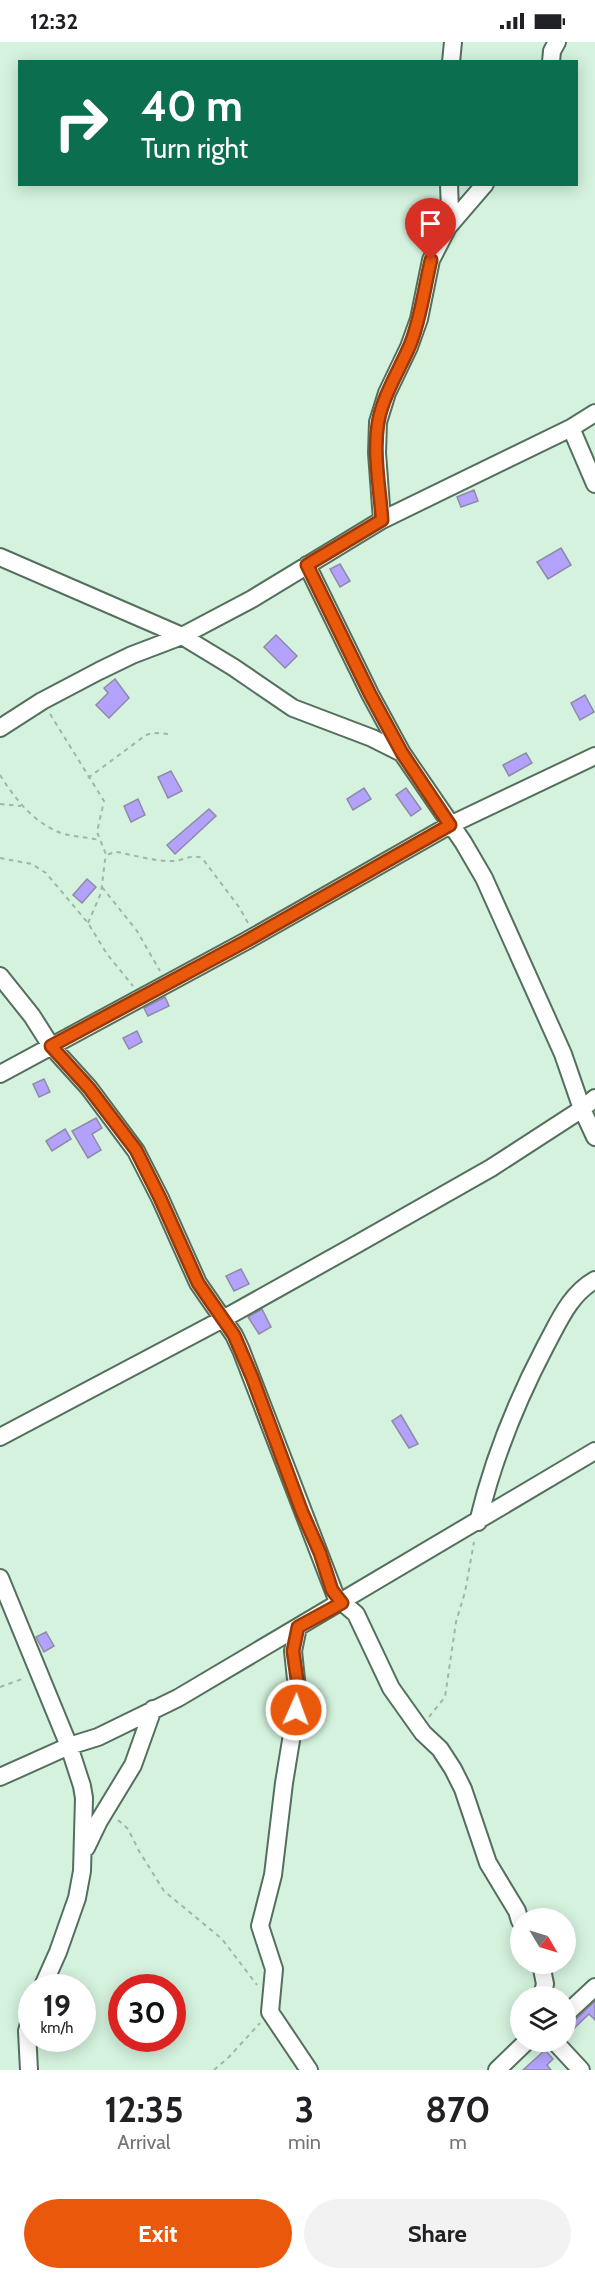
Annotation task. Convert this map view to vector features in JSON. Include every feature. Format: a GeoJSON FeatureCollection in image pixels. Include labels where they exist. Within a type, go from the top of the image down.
{"type":"FeatureCollection","features":[{"type":"Feature","properties":{"kind":"street"},"geometry":{"type":"LineString","coordinates":[[551,60],[552,51],[558,42]]}},
{"type":"Feature","properties":{"kind":"street"},"geometry":{"type":"LineString","coordinates":[[448,227],[449,186]]}},
{"type":"Feature","properties":{"kind":"street"},"geometry":{"type":"LineString","coordinates":[[382,520],[377,453],[378,422],[387,393],[414,333],[422,308],[431,260],[448,227],[483,186]]}},
{"type":"Feature","properties":{"kind":"street"},"geometry":{"type":"LineString","coordinates":[[0,728],[42,701],[132,655],[182,636],[252,599],[382,520],[571,428],[595,413]]}},
{"type":"Feature","properties":{"kind":"street"},"geometry":{"type":"LineString","coordinates":[[571,428],[595,484]]}},
{"type":"Feature","properties":{"kind":"street"},"geometry":{"type":"LineString","coordinates":[[0,557],[182,636],[293,708],[364,735],[402,753]]}},
{"type":"Feature","properties":{"kind":"street"},"geometry":{"type":"LineString","coordinates":[[307,565],[370,694],[402,753],[463,842],[484,878],[563,1054],[582,1109],[595,1137]]}},
{"type":"Feature","properties":{"kind":"street"},"geometry":{"type":"LineString","coordinates":[[0,1074],[255,936],[450,825],[595,756]]}},
{"type":"Feature","properties":{"kind":"street"},"geometry":{"type":"LineString","coordinates":[[0,976],[32,1016],[51,1046],[89,1088],[136,1150],[198,1283],[241,1350],[302,1512],[320,1553],[332,1590],[342,1603],[356,1614],[391,1688],[418,1727],[440,1749],[453,1770],[463,1789],[488,1863],[515,1908]]}},
{"type":"Feature","properties":{"kind":"street"},"geometry":{"type":"LineString","coordinates":[[0,1437],[223,1319],[491,1168],[582,1109],[595,1098]]}},
{"type":"Feature","properties":{"kind":"street"},"geometry":{"type":"LineString","coordinates":[[478,1522],[487,1483],[511,1416],[568,1303],[595,1280]]}},
{"type":"Feature","properties":{"kind":"street"},"geometry":{"type":"LineString","coordinates":[[0,1777],[69,1746],[98,1737],[178,1698],[342,1603],[396,1568],[478,1522],[595,1451]]}},
{"type":"Feature","properties":{"kind":"street"},"geometry":{"type":"LineString","coordinates":[[0,1578],[69,1746],[82,1786],[82,1871],[77,1898],[48,1974]]}},
{"type":"Feature","properties":{"kind":"street"},"geometry":{"type":"LineString","coordinates":[[298,1627],[293,1651],[298,1698],[284,1783],[273,1875],[260,1926],[274,1969],[270,2004],[309,2070]]}},
{"type":"Feature","properties":{"kind":"street"},"geometry":{"type":"LineString","coordinates":[[83,1854],[99,1821],[133,1765],[153,1709]]}},
{"type":"Feature","properties":{"kind":"street"},"geometry":{"type":"LineString","coordinates":[[576,2005],[595,1987]]}},
{"type":"Feature","properties":{"kind":"street"},"geometry":{"type":"LineString","coordinates":[[28,2052],[29,2070]]}},
{"type":"Feature","properties":{"kind":"street"},"geometry":{"type":"LineString","coordinates":[[497,2070],[516,2052]]}},
{"type":"Feature","properties":{"kind":"street"},"geometry":{"type":"LineString","coordinates":[[564,2052],[580,2070]]}},
{"type":"Feature","properties":{"kind":"path"},"geometry":{"type":"LineString","coordinates":[[42,701],[76,752],[88,778],[105,803],[97,832],[106,857],[102,887],[88,923]]}},
{"type":"Feature","properties":{"kind":"path"},"geometry":{"type":"LineString","coordinates":[[88,778],[146,735],[170,734]]}},
{"type":"Feature","properties":{"kind":"path"},"geometry":{"type":"LineString","coordinates":[[0,775],[22,806],[62,833],[99,840]]}},
{"type":"Feature","properties":{"kind":"path"},"geometry":{"type":"LineString","coordinates":[[0,804],[22,806]]}},
{"type":"Feature","properties":{"kind":"path"},"geometry":{"type":"LineString","coordinates":[[106,857],[117,852],[176,861],[195,855],[202,858],[239,907],[255,936]]}},
{"type":"Feature","properties":{"kind":"path"},"geometry":{"type":"LineString","coordinates":[[0,858],[32,864],[42,869],[88,923],[107,954],[142,997]]}},
{"type":"Feature","properties":{"kind":"path"},"geometry":{"type":"LineString","coordinates":[[102,887],[136,931],[168,984]]}},
{"type":"Feature","properties":{"kind":"path"},"geometry":{"type":"LineString","coordinates":[[418,1727],[445,1697],[456,1622],[465,1592],[478,1522]]}},
{"type":"Feature","properties":{"kind":"path"},"geometry":{"type":"LineString","coordinates":[[0,1687],[39,1672]]}},
{"type":"Feature","properties":{"kind":"path"},"geometry":{"type":"LineString","coordinates":[[99,1821],[114,1820],[125,1825],[164,1891],[222,1939],[270,2004],[240,2046],[214,2070]]}},
{"type":"Feature","properties":{"kind":"building"},"geometry":{"type":"Polygon","coordinates":[[[474,490],[478,501],[461,507],[457,497],[474,490]]]}},
{"type":"Feature","properties":{"kind":"building"},"geometry":{"type":"Polygon","coordinates":[[[561,548],[571,565],[548,579],[537,562],[561,548]]]}},
{"type":"Feature","properties":{"kind":"building"},"geometry":{"type":"Polygon","coordinates":[[[340,564],[350,581],[340,587],[330,569],[340,564]]]}},
{"type":"Feature","properties":{"kind":"building"},"geometry":{"type":"Polygon","coordinates":[[[276,635],[297,656],[285,668],[264,647],[276,635]]]}},
{"type":"Feature","properties":{"kind":"building"},"geometry":{"type":"Polygon","coordinates":[[[115,679],[129,698],[109,718],[96,705],[108,693],[104,688],[115,679]]]}},
{"type":"Feature","properties":{"kind":"building"},"geometry":{"type":"Polygon","coordinates":[[[585,695],[594,712],[580,720],[571,703],[585,695]]]}},
{"type":"Feature","properties":{"kind":"building"},"geometry":{"type":"Polygon","coordinates":[[[526,753],[532,763],[509,776],[503,765],[526,753]]]}},
{"type":"Feature","properties":{"kind":"building"},"geometry":{"type":"Polygon","coordinates":[[[171,771],[182,791],[168,798],[158,777],[171,771]]]}},
{"type":"Feature","properties":{"kind":"building"},"geometry":{"type":"Polygon","coordinates":[[[364,788],[371,799],[353,810],[347,799],[364,788]]]}},
{"type":"Feature","properties":{"kind":"building"},"geometry":{"type":"Polygon","coordinates":[[[406,788],[421,809],[411,816],[396,795],[406,788]]]}},
{"type":"Feature","properties":{"kind":"building"},"geometry":{"type":"Polygon","coordinates":[[[138,799],[145,815],[131,822],[124,806],[138,799]]]}},
{"type":"Feature","properties":{"kind":"building"},"geometry":{"type":"Polygon","coordinates":[[[209,809],[216,816],[175,854],[167,845],[209,809]]]}},
{"type":"Feature","properties":{"kind":"building"},"geometry":{"type":"Polygon","coordinates":[[[87,879],[96,887],[82,903],[73,895],[87,879]]]}},
{"type":"Feature","properties":{"kind":"building"},"geometry":{"type":"Polygon","coordinates":[[[165,997],[169,1006],[148,1016],[144,1008],[165,997]]]}},
{"type":"Feature","properties":{"kind":"building"},"geometry":{"type":"Polygon","coordinates":[[[137,1031],[142,1042],[129,1049],[123,1038],[137,1031]]]}},
{"type":"Feature","properties":{"kind":"building"},"geometry":{"type":"Polygon","coordinates":[[[44,1079],[50,1092],[39,1097],[33,1084],[44,1079]]]}},
{"type":"Feature","properties":{"kind":"building"},"geometry":{"type":"Polygon","coordinates":[[[96,1118],[102,1128],[92,1134],[101,1150],[88,1158],[72,1131],[96,1118]]]}},
{"type":"Feature","properties":{"kind":"building"},"geometry":{"type":"Polygon","coordinates":[[[65,1129],[71,1139],[52,1151],[46,1141],[65,1129]]]}},
{"type":"Feature","properties":{"kind":"building"},"geometry":{"type":"Polygon","coordinates":[[[241,1269],[249,1284],[234,1291],[226,1276],[241,1269]]]}},
{"type":"Feature","properties":{"kind":"building"},"geometry":{"type":"Polygon","coordinates":[[[262,1309],[271,1327],[259,1334],[248,1317],[262,1309]]]}},
{"type":"Feature","properties":{"kind":"building"},"geometry":{"type":"Polygon","coordinates":[[[401,1415],[418,1444],[409,1448],[392,1421],[401,1415]]]}},
{"type":"Feature","properties":{"kind":"building"},"geometry":{"type":"Polygon","coordinates":[[[46,1632],[54,1646],[44,1652],[36,1637],[46,1632]]]}},
{"type":"Feature","properties":{"kind":"building"},"geometry":{"type":"Polygon","coordinates":[[[595,2001],[595,2020],[589,2014],[576,2026],[576,2019],[595,2001]]]}},
{"type":"Feature","properties":{"kind":"building"},"geometry":{"type":"Polygon","coordinates":[[[543,2052],[547,2052],[553,2059],[547,2065],[551,2070],[523,2070],[543,2052]]]}},
{"type":"Feature","properties":{"kind":"route"},"geometry":{"type":"LineString","coordinates":[[296,1710],[298,1686],[293,1651],[298,1627],[342,1603],[332,1590],[329,1576],[234,1335],[198,1283],[136,1150],[89,1088],[51,1046],[248,940],[450,825],[402,753],[370,694],[307,565],[382,520],[377,453],[378,422],[387,393],[414,333],[422,308],[431,260]]}}]}
